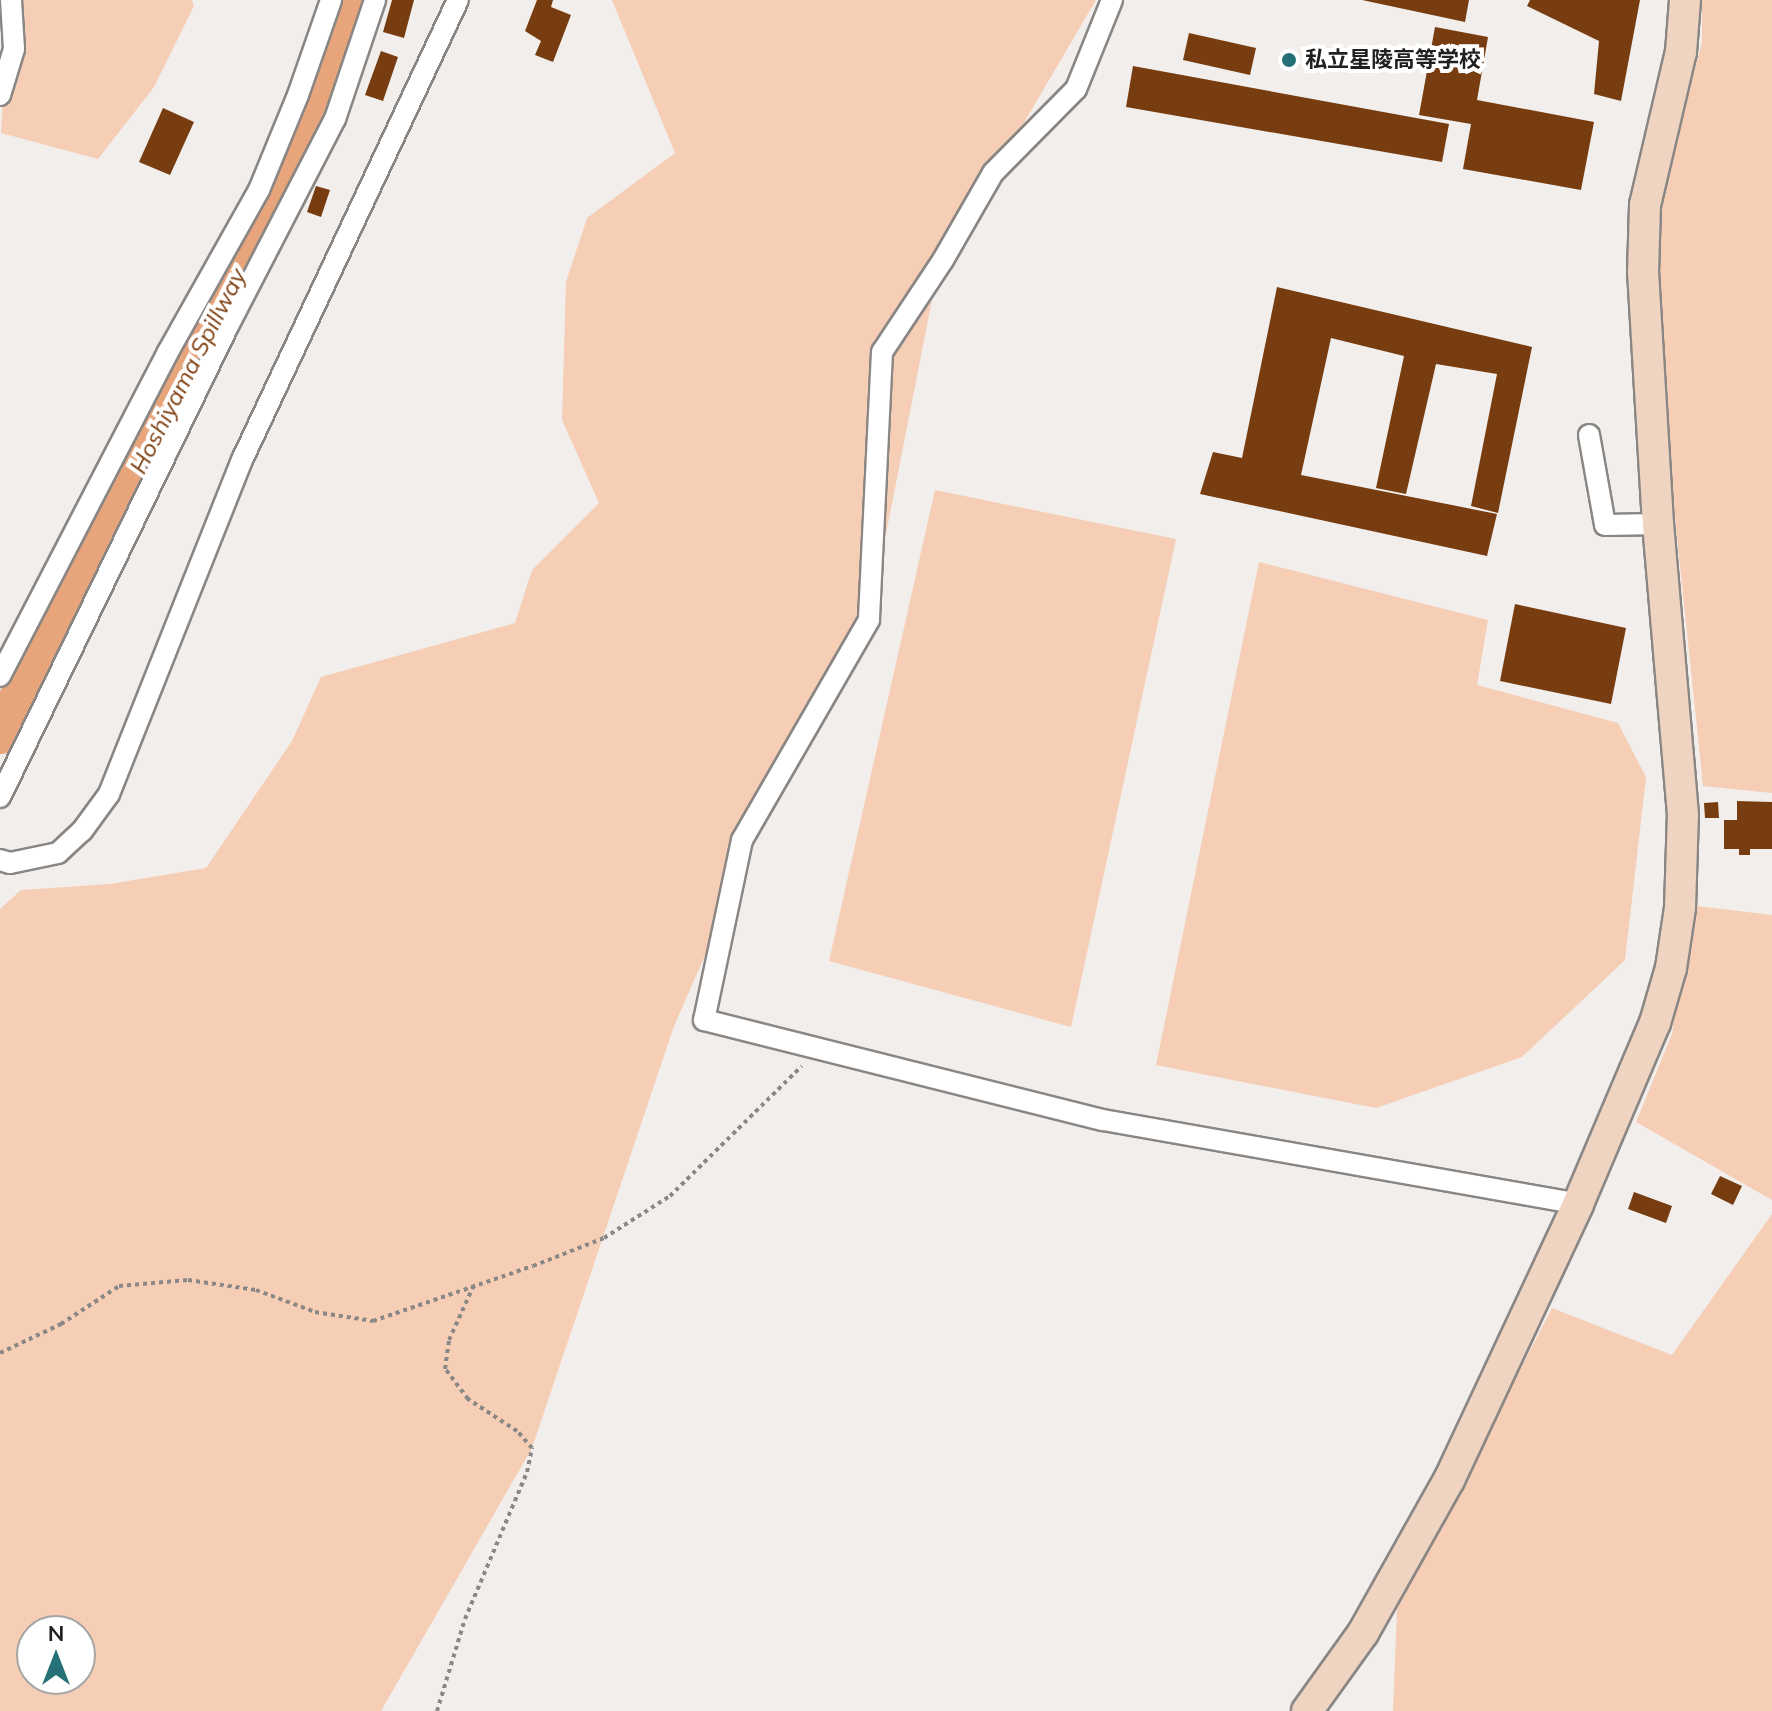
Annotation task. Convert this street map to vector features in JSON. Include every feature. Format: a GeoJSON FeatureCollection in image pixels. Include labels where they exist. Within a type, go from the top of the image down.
{"type":"FeatureCollection","features":[{"type":"Feature","properties":{"kind":"street"},"geometry":{"type":"LineString","coordinates":[[0,95],[14,49],[11,0]]}},
{"type":"Feature","properties":{"kind":"street"},"geometry":{"type":"LineString","coordinates":[[0,676],[168,352],[259,190],[298,95],[331,0]]}},
{"type":"Feature","properties":{"kind":"street"},"geometry":{"type":"LineString","coordinates":[[0,797],[228,326],[335,119],[375,0]]}},
{"type":"Feature","properties":{"kind":"street"},"geometry":{"type":"LineString","coordinates":[[0,860],[10,863],[58,853],[82,831],[109,794],[242,460],[458,0]]}},
{"type":"Feature","properties":{"kind":"street"},"geometry":{"type":"LineString","coordinates":[[1112,0],[1076,89],[993,173],[943,260],[882,352],[869,620],[742,840],[704,1020],[1103,1120],[1578,1204]]}},
{"type":"Feature","properties":{"kind":"street"},"geometry":{"type":"LineString","coordinates":[[1307,1711],[1363,1633],[1449,1480],[1578,1204],[1655,1023],[1671,968],[1680,908],[1683,815],[1658,524],[1643,273],[1645,205],[1681,52],[1685,0]]}},
{"type":"Feature","properties":{"kind":"street"},"geometry":{"type":"LineString","coordinates":[[1589,435],[1605,525],[1658,524]]}},
{"type":"Feature","properties":{"kind":"path"},"geometry":{"type":"LineString","coordinates":[[0,1353],[61,1324],[119,1286],[188,1280],[256,1290],[315,1312],[373,1321],[604,1238],[670,1196],[811,1056]]}},
{"type":"Feature","properties":{"kind":"path"},"geometry":{"type":"LineString","coordinates":[[437,1711],[465,1619],[527,1472],[532,1448],[517,1431],[468,1399],[445,1369],[449,1340],[475,1283]]}},
{"type":"Feature","properties":{"kind":"shaded area"},"geometry":{"type":"Polygon","coordinates":[[[9,0],[192,0],[194,6],[154,87],[98,159],[1,133],[9,0]]]}},
{"type":"Feature","properties":{"kind":"shaded area"},"geometry":{"type":"Polygon","coordinates":[[[612,0],[1096,0],[938,269],[866,636],[826,680],[674,1026],[532,1448],[381,1711],[0,1711],[0,909],[21,890],[110,884],[206,868],[292,741],[321,677],[515,623],[532,570],[599,503],[562,420],[566,282],[587,218],[675,153],[612,0]]]}},
{"type":"Feature","properties":{"kind":"shaded area"},"geometry":{"type":"Polygon","coordinates":[[[1702,0],[1772,0],[1772,793],[1703,786],[1658,354],[1660,202],[1702,42],[1702,0]]]}},
{"type":"Feature","properties":{"kind":"shaded area"},"geometry":{"type":"Polygon","coordinates":[[[935,490],[1176,539],[1071,1027],[829,961],[935,490]]]}},
{"type":"Feature","properties":{"kind":"shaded area"},"geometry":{"type":"Polygon","coordinates":[[[1259,562],[1488,620],[1477,685],[1618,723],[1646,777],[1625,960],[1522,1057],[1376,1108],[1156,1065],[1259,562]]]}},
{"type":"Feature","properties":{"kind":"shaded area"},"geometry":{"type":"Polygon","coordinates":[[[1688,905],[1772,915],[1772,1200],[1636,1122],[1672,1034],[1688,905]]]}},
{"type":"Feature","properties":{"kind":"shaded area"},"geometry":{"type":"Polygon","coordinates":[[[1772,1214],[1772,1711],[1393,1711],[1397,1609],[1552,1308],[1672,1355],[1772,1214]]]}},
{"type":"Feature","properties":{"kind":"building"},"geometry":{"type":"Polygon","coordinates":[[[392,0],[414,0],[404,38],[383,32],[392,0]]]}},
{"type":"Feature","properties":{"kind":"building"},"geometry":{"type":"Polygon","coordinates":[[[537,0],[553,0],[551,7],[571,15],[553,62],[535,55],[541,41],[525,31],[537,0]]]}},
{"type":"Feature","properties":{"kind":"building"},"geometry":{"type":"Polygon","coordinates":[[[1362,0],[1469,0],[1465,22],[1362,0]]]}},
{"type":"Feature","properties":{"kind":"building"},"geometry":{"type":"Polygon","coordinates":[[[1530,0],[1640,0],[1621,101],[1594,94],[1599,41],[1527,6],[1530,0]]]}},
{"type":"Feature","properties":{"kind":"building"},"geometry":{"type":"Polygon","coordinates":[[[1435,27],[1488,37],[1477,100],[1594,122],[1581,190],[1463,169],[1471,124],[1419,115],[1435,27]]]}},
{"type":"Feature","properties":{"kind":"building"},"geometry":{"type":"Polygon","coordinates":[[[1189,33],[1256,48],[1250,75],[1183,60],[1189,33]]]}},
{"type":"Feature","properties":{"kind":"building"},"geometry":{"type":"Polygon","coordinates":[[[381,51],[398,57],[383,101],[365,95],[381,51]]]}},
{"type":"Feature","properties":{"kind":"building"},"geometry":{"type":"Polygon","coordinates":[[[1133,66],[1449,124],[1442,162],[1126,107],[1133,66]]]}},
{"type":"Feature","properties":{"kind":"building"},"geometry":{"type":"Polygon","coordinates":[[[163,108],[194,122],[170,175],[139,162],[163,108]]]}},
{"type":"Feature","properties":{"kind":"building"},"geometry":{"type":"Polygon","coordinates":[[[316,186],[330,190],[321,217],[307,212],[316,186]]]}},
{"type":"Feature","properties":{"kind":"building"},"geometry":{"type":"Polygon","coordinates":[[[1277,287],[1532,347],[1498,513],[1471,506],[1497,374],[1436,364],[1406,494],[1376,488],[1404,356],[1331,338],[1301,475],[1497,514],[1487,556],[1200,494],[1213,452],[1242,458],[1277,287]]]}},
{"type":"Feature","properties":{"kind":"building"},"geometry":{"type":"Polygon","coordinates":[[[1515,604],[1626,628],[1611,704],[1500,681],[1515,604]]]}},
{"type":"Feature","properties":{"kind":"building"},"geometry":{"type":"Polygon","coordinates":[[[1737,801],[1772,802],[1772,849],[1750,849],[1750,855],[1739,855],[1739,849],[1724,849],[1724,820],[1737,820],[1737,801]]]}},
{"type":"Feature","properties":{"kind":"building"},"geometry":{"type":"Polygon","coordinates":[[[1718,802],[1719,818],[1705,818],[1704,803],[1718,802]]]}},
{"type":"Feature","properties":{"kind":"building"},"geometry":{"type":"Polygon","coordinates":[[[1720,1176],[1742,1186],[1733,1205],[1711,1194],[1720,1176]]]}},
{"type":"Feature","properties":{"kind":"building"},"geometry":{"type":"Polygon","coordinates":[[[1634,1192],[1672,1206],[1666,1223],[1628,1209],[1634,1192]]]}},
{"type":"Feature","properties":{"kind":"waterway","name":"Hoshiyama Spillway"},"geometry":{"type":"LineString","coordinates":[[0,734],[114,521],[219,308],[311,134],[356,0]]}},
{"type":"Feature","properties":{"kind":"place","name":"私立星陵高等学校"},"geometry":{"type":"Point","coordinates":[1289,60]}}]}
